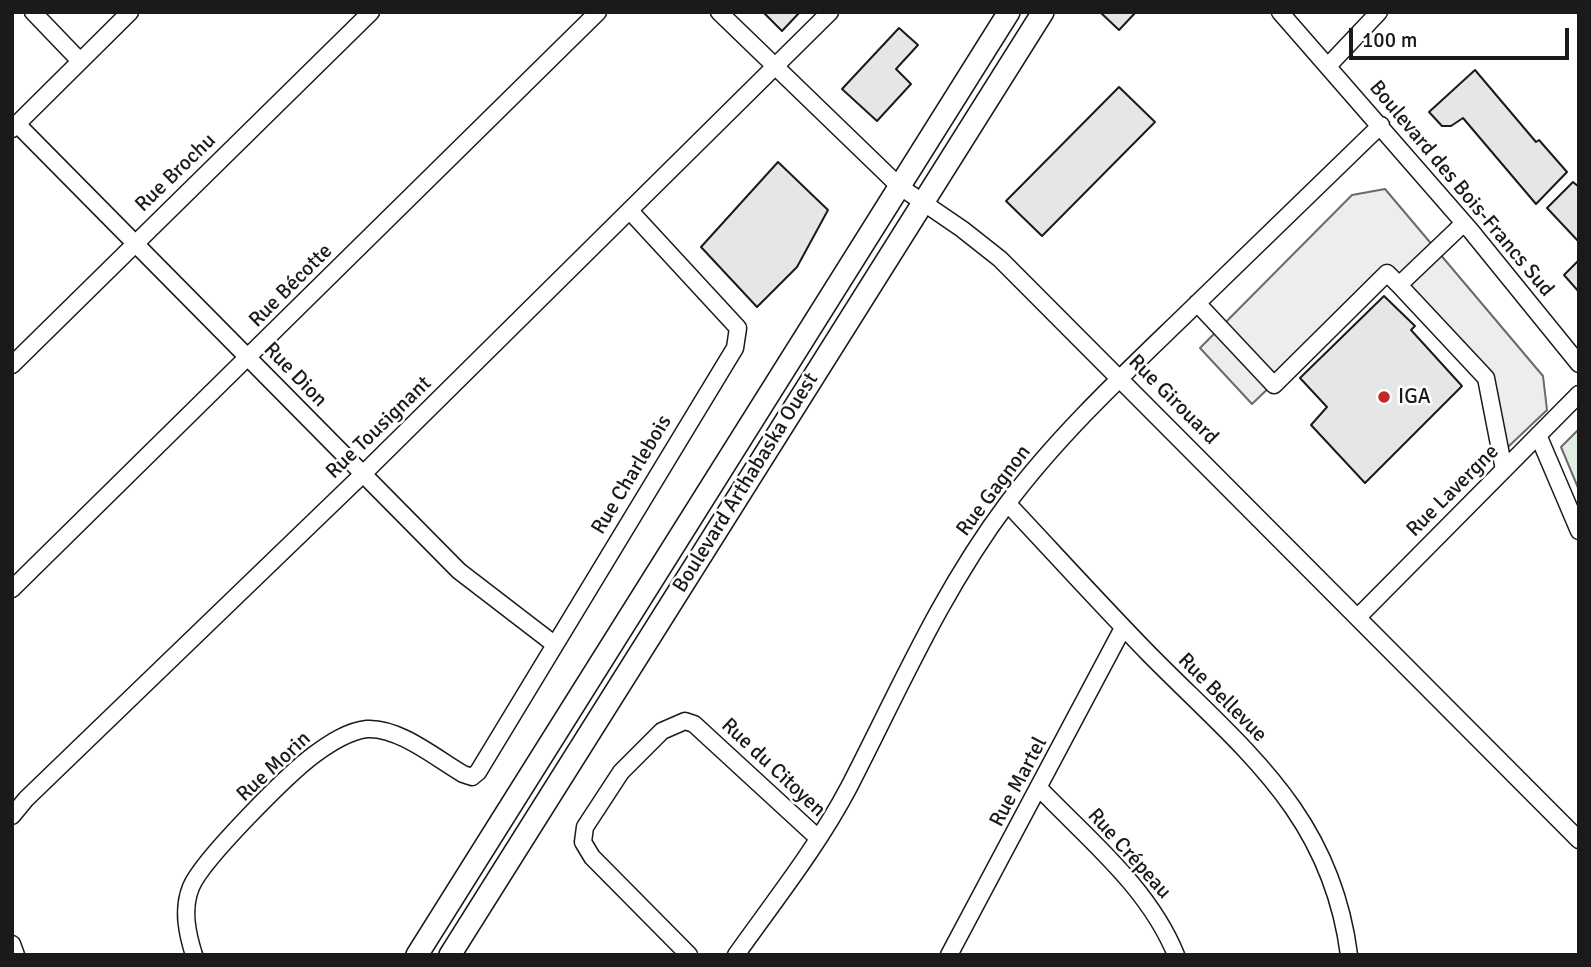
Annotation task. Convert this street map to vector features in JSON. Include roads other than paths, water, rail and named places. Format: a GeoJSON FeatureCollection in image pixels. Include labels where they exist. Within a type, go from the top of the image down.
{"type":"FeatureCollection","features":[{"type":"Feature","properties":{"kind":"main road","name":"Boulevard Arthabaska Ouest"},"geometry":{"type":"LineString","coordinates":[[417,955],[1009,12]]}},
{"type":"Feature","properties":{"kind":"main road","name":"Boulevard Arthabaska Ouest"},"geometry":{"type":"LineString","coordinates":[[450,955],[1043,12]]}},
{"type":"Feature","properties":{"kind":"street"},"geometry":{"type":"LineString","coordinates":[[33,12],[80,61]]}},
{"type":"Feature","properties":{"kind":"street"},"geometry":{"type":"LineString","coordinates":[[14,126],[130,12]]}},
{"type":"Feature","properties":{"kind":"street","name":"Rue Brochu"},"geometry":{"type":"LineString","coordinates":[[12,365],[371,12]]}},
{"type":"Feature","properties":{"kind":"street","name":"Rue Bécotte"},"geometry":{"type":"LineString","coordinates":[[12,589],[598,12]]}},
{"type":"Feature","properties":{"kind":"street","name":"Rue Girouard"},"geometry":{"type":"LineString","coordinates":[[719,12],[899,186],[1000,259],[1121,377],[1579,840]]}},
{"type":"Feature","properties":{"kind":"street","name":"Rue Tousignant"},"geometry":{"type":"LineString","coordinates":[[12,816],[26,799],[362,475],[830,12]]}},
{"type":"Feature","properties":{"kind":"street","name":"Boulevard des Bois-Francs Sud"},"geometry":{"type":"LineString","coordinates":[[1279,12],[1381,125],[1579,364]]}},
{"type":"Feature","properties":{"kind":"street"},"geometry":{"type":"LineString","coordinates":[[1328,66],[1379,12]]}},
{"type":"Feature","properties":{"kind":"street","name":"Rue Gagnon"},"geometry":{"type":"LineString","coordinates":[[736,955],[818,838],[848,789],[896,689],[954,580],[1007,504],[1054,447],[1121,377],[1381,125]]}},
{"type":"Feature","properties":{"kind":"street","name":"Rue Dion"},"geometry":{"type":"LineString","coordinates":[[14,126],[248,357],[459,571],[554,644]]}},
{"type":"Feature","properties":{"kind":"street","name":"Rue Charlebois"},"geometry":{"type":"LineString","coordinates":[[472,777],[478,772],[738,340],[737,328],[732,321],[630,211]]}},
{"type":"Feature","properties":{"kind":"street"},"geometry":{"type":"LineString","coordinates":[[1399,285],[1464,223]]}},
{"type":"Feature","properties":{"kind":"street"},"geometry":{"type":"LineString","coordinates":[[1198,303],[1274,385],[1387,273],[1486,378],[1504,470]]}},
{"type":"Feature","properties":{"kind":"street","name":"Rue Lavergne"},"geometry":{"type":"LineString","coordinates":[[1358,617],[1579,394]]}},
{"type":"Feature","properties":{"kind":"street"},"geometry":{"type":"LineString","coordinates":[[1538,435],[1579,531]]}},
{"type":"Feature","properties":{"kind":"street","name":"Rue Bellevue"},"geometry":{"type":"LineString","coordinates":[[1007,504],[1123,628],[1288,797],[1323,858],[1338,895],[1349,955]]}},
{"type":"Feature","properties":{"kind":"street","name":"Rue Martel"},"geometry":{"type":"LineString","coordinates":[[949,955],[1040,789],[1123,628]]}},
{"type":"Feature","properties":{"kind":"street","name":"Rue du Citoyen"},"geometry":{"type":"LineString","coordinates":[[689,955],[592,857],[583,842],[585,827],[621,772],[662,731],[685,720],[694,724],[818,838]]}},
{"type":"Feature","properties":{"kind":"street","name":"Rue Morin"},"geometry":{"type":"LineString","coordinates":[[194,955],[186,919],[187,901],[199,873],[294,773],[336,740],[369,729],[386,732],[472,777]]}},
{"type":"Feature","properties":{"kind":"street","name":"Rue Crépeau"},"geometry":{"type":"LineString","coordinates":[[1040,789],[1139,891],[1162,923],[1175,955]]}},
{"type":"Feature","properties":{"kind":"street"},"geometry":{"type":"LineString","coordinates":[[12,944],[16,955]]}},
{"type":"Feature","properties":{"kind":"place","name":"IGA"},"geometry":{"type":"Point","coordinates":[1384,397]}}]}
